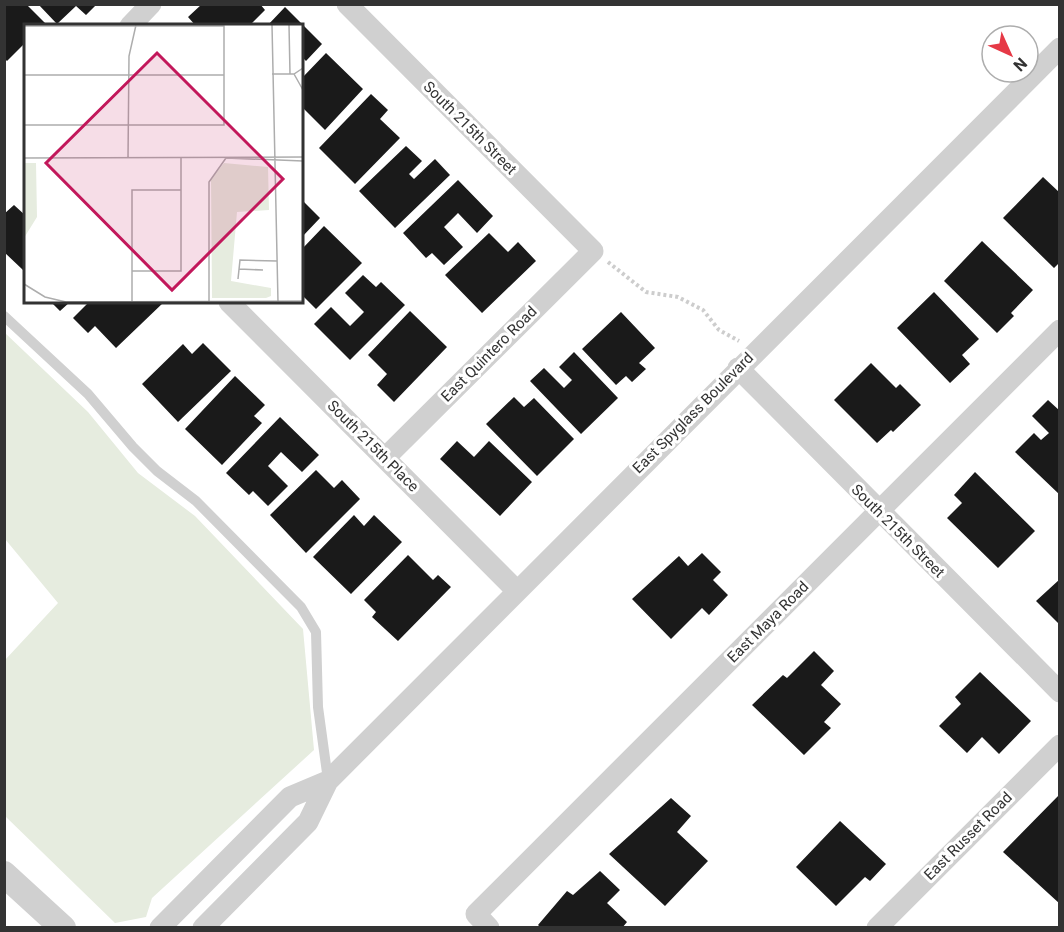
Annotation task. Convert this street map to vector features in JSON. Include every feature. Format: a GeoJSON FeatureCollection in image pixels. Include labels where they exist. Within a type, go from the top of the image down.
{"type":"FeatureCollection","features":[{"type":"Feature","properties":{"kind":"street"},"geometry":{"type":"LineString","coordinates":[[132,24],[151,4]]}},
{"type":"Feature","properties":{"kind":"street","name":"South 215th Street"},"geometry":{"type":"LineString","coordinates":[[347,4],[593,250]]}},
{"type":"Feature","properties":{"kind":"street","name":"East Spyglass Boulevard"},"geometry":{"type":"LineString","coordinates":[[203,927],[308,822],[328,781],[1059,48]]}},
{"type":"Feature","properties":{"kind":"street","name":"East Quintero Road"},"geometry":{"type":"LineString","coordinates":[[384,458],[593,250]]}},
{"type":"Feature","properties":{"kind":"street","name":"South 215th Place"},"geometry":{"type":"LineString","coordinates":[[230,303],[517,591]]}},
{"type":"Feature","properties":{"kind":"street","name":"East Maya Road"},"geometry":{"type":"LineString","coordinates":[[482,921],[879,511],[1059,330]]}},
{"type":"Feature","properties":{"kind":"street","name":"South 215th Street"},"geometry":{"type":"LineString","coordinates":[[738,368],[1059,692]]}},
{"type":"Feature","properties":{"kind":"street","name":"East Russet Road"},"geometry":{"type":"LineString","coordinates":[[877,927],[1059,745]]}},
{"type":"Feature","properties":{"kind":"street","name":"East Spyglass Boulevard"},"geometry":{"type":"LineString","coordinates":[[160,927],[290,796],[328,781]]}},
{"type":"Feature","properties":{"kind":"street"},"geometry":{"type":"LineString","coordinates":[[4,874],[63,927]]}},
{"type":"Feature","properties":{"kind":"lane"},"geometry":{"type":"LineString","coordinates":[[4,316],[88,394],[133,447],[157,471],[196,501],[301,608],[316,632],[318,707],[328,781]]}},
{"type":"Feature","properties":{"kind":"path"},"geometry":{"type":"LineString","coordinates":[[593,250],[646,292],[678,297],[687,301],[703,310],[719,330],[756,350]]}},
{"type":"Feature","properties":{"kind":"shaded area"},"geometry":{"type":"Polygon","coordinates":[[[4,332],[88,412],[138,473],[195,516],[303,629],[314,750],[152,898],[146,917],[115,923],[5,816],[5,660],[58,603],[5,539],[4,332]]]}},
{"type":"Feature","properties":{"kind":"building"},"geometry":{"type":"Polygon","coordinates":[[[4,4],[26,4],[45,23],[24,24],[24,44],[7,61],[4,58],[4,4]]]}},
{"type":"Feature","properties":{"kind":"building"},"geometry":{"type":"Polygon","coordinates":[[[38,4],[97,4],[86,15],[76,6],[57,24],[38,4]]]}},
{"type":"Feature","properties":{"kind":"building"},"geometry":{"type":"Polygon","coordinates":[[[202,4],[260,4],[265,10],[251,24],[194,24],[188,17],[202,4]]]}},
{"type":"Feature","properties":{"kind":"building"},"geometry":{"type":"Polygon","coordinates":[[[285,7],[302,24],[269,24],[285,7]]]}},
{"type":"Feature","properties":{"kind":"building"},"geometry":{"type":"Polygon","coordinates":[[[303,25],[322,44],[306,61],[303,58],[303,25]]]}},
{"type":"Feature","properties":{"kind":"building"},"geometry":{"type":"Polygon","coordinates":[[[326,53],[363,89],[325,130],[303,108],[303,77],[326,53]]]}},
{"type":"Feature","properties":{"kind":"building"},"geometry":{"type":"Polygon","coordinates":[[[371,94],[388,110],[380,119],[400,138],[355,184],[319,148],[371,94]]]}},
{"type":"Feature","properties":{"kind":"building"},"geometry":{"type":"Polygon","coordinates":[[[406,146],[422,161],[409,174],[414,179],[435,159],[450,175],[395,228],[359,191],[406,146]]]}},
{"type":"Feature","properties":{"kind":"building"},"geometry":{"type":"Polygon","coordinates":[[[1043,177],[1060,193],[1060,262],[1054,268],[1003,218],[1043,177]]]}},
{"type":"Feature","properties":{"kind":"building"},"geometry":{"type":"Polygon","coordinates":[[[458,180],[493,216],[477,233],[458,213],[444,227],[463,247],[444,265],[432,253],[426,258],[403,233],[458,180]]]}},
{"type":"Feature","properties":{"kind":"building"},"geometry":{"type":"Polygon","coordinates":[[[303,201],[320,218],[303,236],[303,201]]]}},
{"type":"Feature","properties":{"kind":"building"},"geometry":{"type":"Polygon","coordinates":[[[14,205],[24,214],[23,270],[4,252],[4,214],[14,205]]]}},
{"type":"Feature","properties":{"kind":"building"},"geometry":{"type":"Polygon","coordinates":[[[324,226],[362,263],[316,309],[303,296],[303,248],[324,226]]]}},
{"type":"Feature","properties":{"kind":"building"},"geometry":{"type":"Polygon","coordinates":[[[489,233],[508,252],[518,242],[536,261],[482,313],[445,275],[489,233]]]}},
{"type":"Feature","properties":{"kind":"building"},"geometry":{"type":"Polygon","coordinates":[[[982,241],[1033,290],[1011,313],[1014,316],[997,333],[944,281],[982,241]]]}},
{"type":"Feature","properties":{"kind":"building"},"geometry":{"type":"Polygon","coordinates":[[[363,275],[376,287],[381,282],[405,305],[350,360],[314,324],[331,307],[350,326],[364,312],[345,293],[363,275]]]}},
{"type":"Feature","properties":{"kind":"building"},"geometry":{"type":"Polygon","coordinates":[[[934,292],[979,339],[962,355],[970,364],[950,383],[897,328],[934,292]]]}},
{"type":"Feature","properties":{"kind":"building"},"geometry":{"type":"Polygon","coordinates":[[[52,303],[69,303],[60,311],[52,303]]]}},
{"type":"Feature","properties":{"kind":"building"},"geometry":{"type":"Polygon","coordinates":[[[88,303],[163,303],[116,348],[95,326],[88,333],[73,318],[88,303]]]}},
{"type":"Feature","properties":{"kind":"building"},"geometry":{"type":"Polygon","coordinates":[[[410,311],[447,347],[394,402],[377,385],[387,374],[368,355],[410,311]]]}},
{"type":"Feature","properties":{"kind":"building"},"geometry":{"type":"Polygon","coordinates":[[[621,312],[655,348],[639,363],[646,369],[632,382],[626,376],[616,385],[582,349],[621,312]]]}},
{"type":"Feature","properties":{"kind":"building"},"geometry":{"type":"Polygon","coordinates":[[[203,343],[231,371],[178,422],[142,384],[183,344],[192,354],[203,343]]]}},
{"type":"Feature","properties":{"kind":"building"},"geometry":{"type":"Polygon","coordinates":[[[574,352],[618,398],[581,434],[530,381],[544,368],[564,388],[572,380],[559,367],[574,352]]]}},
{"type":"Feature","properties":{"kind":"building"},"geometry":{"type":"Polygon","coordinates":[[[871,363],[896,388],[900,384],[921,405],[893,432],[891,430],[877,443],[834,400],[871,363]]]}},
{"type":"Feature","properties":{"kind":"building"},"geometry":{"type":"Polygon","coordinates":[[[235,376],[265,405],[254,416],[262,423],[222,465],[185,429],[235,376]]]}},
{"type":"Feature","properties":{"kind":"building"},"geometry":{"type":"Polygon","coordinates":[[[514,397],[524,407],[534,398],[574,439],[537,476],[486,424],[514,397]]]}},
{"type":"Feature","properties":{"kind":"building"},"geometry":{"type":"Polygon","coordinates":[[[1048,400],[1060,411],[1060,495],[1015,452],[1034,433],[1041,440],[1049,433],[1032,416],[1048,400]]]}},
{"type":"Feature","properties":{"kind":"building"},"geometry":{"type":"Polygon","coordinates":[[[280,417],[319,455],[302,472],[281,452],[268,466],[288,486],[268,506],[253,491],[249,495],[226,473],[280,417]]]}},
{"type":"Feature","properties":{"kind":"building"},"geometry":{"type":"Polygon","coordinates":[[[457,441],[474,457],[489,441],[532,482],[500,516],[440,459],[457,441]]]}},
{"type":"Feature","properties":{"kind":"building"},"geometry":{"type":"Polygon","coordinates":[[[316,470],[334,488],[342,480],[360,499],[306,553],[270,515],[316,470]]]}},
{"type":"Feature","properties":{"kind":"building"},"geometry":{"type":"Polygon","coordinates":[[[975,472],[1035,531],[998,568],[947,518],[962,503],[954,495],[975,472]]]}},
{"type":"Feature","properties":{"kind":"building"},"geometry":{"type":"Polygon","coordinates":[[[354,515],[364,526],[374,515],[402,542],[351,594],[313,557],[354,515]]]}},
{"type":"Feature","properties":{"kind":"building"},"geometry":{"type":"Polygon","coordinates":[[[702,553],[721,572],[713,580],[728,595],[709,615],[702,608],[671,639],[632,599],[679,556],[688,566],[702,553]]]}},
{"type":"Feature","properties":{"kind":"building"},"geometry":{"type":"Polygon","coordinates":[[[408,555],[433,580],[438,575],[451,587],[398,641],[372,617],[376,612],[364,600],[408,555]]]}},
{"type":"Feature","properties":{"kind":"building"},"geometry":{"type":"Polygon","coordinates":[[[1060,579],[1060,625],[1036,601],[1060,579]]]}},
{"type":"Feature","properties":{"kind":"building"},"geometry":{"type":"Polygon","coordinates":[[[814,651],[834,671],[821,685],[841,704],[824,722],[831,728],[804,755],[752,705],[783,675],[787,678],[814,651]]]}},
{"type":"Feature","properties":{"kind":"building"},"geometry":{"type":"Polygon","coordinates":[[[980,672],[1031,721],[999,754],[982,737],[967,753],[939,726],[961,704],[955,697],[980,672]]]}},
{"type":"Feature","properties":{"kind":"building"},"geometry":{"type":"Polygon","coordinates":[[[1060,794],[1060,904],[1003,852],[1060,794]]]}},
{"type":"Feature","properties":{"kind":"building"},"geometry":{"type":"Polygon","coordinates":[[[671,798],[691,816],[677,832],[708,861],[665,906],[609,854],[671,798]]]}},
{"type":"Feature","properties":{"kind":"building"},"geometry":{"type":"Polygon","coordinates":[[[840,821],[886,864],[870,881],[865,877],[836,906],[796,867],[840,821]]]}},
{"type":"Feature","properties":{"kind":"building"},"geometry":{"type":"Polygon","coordinates":[[[600,871],[620,890],[607,903],[627,922],[622,928],[541,928],[538,925],[567,891],[573,895],[600,871]]]}}]}
